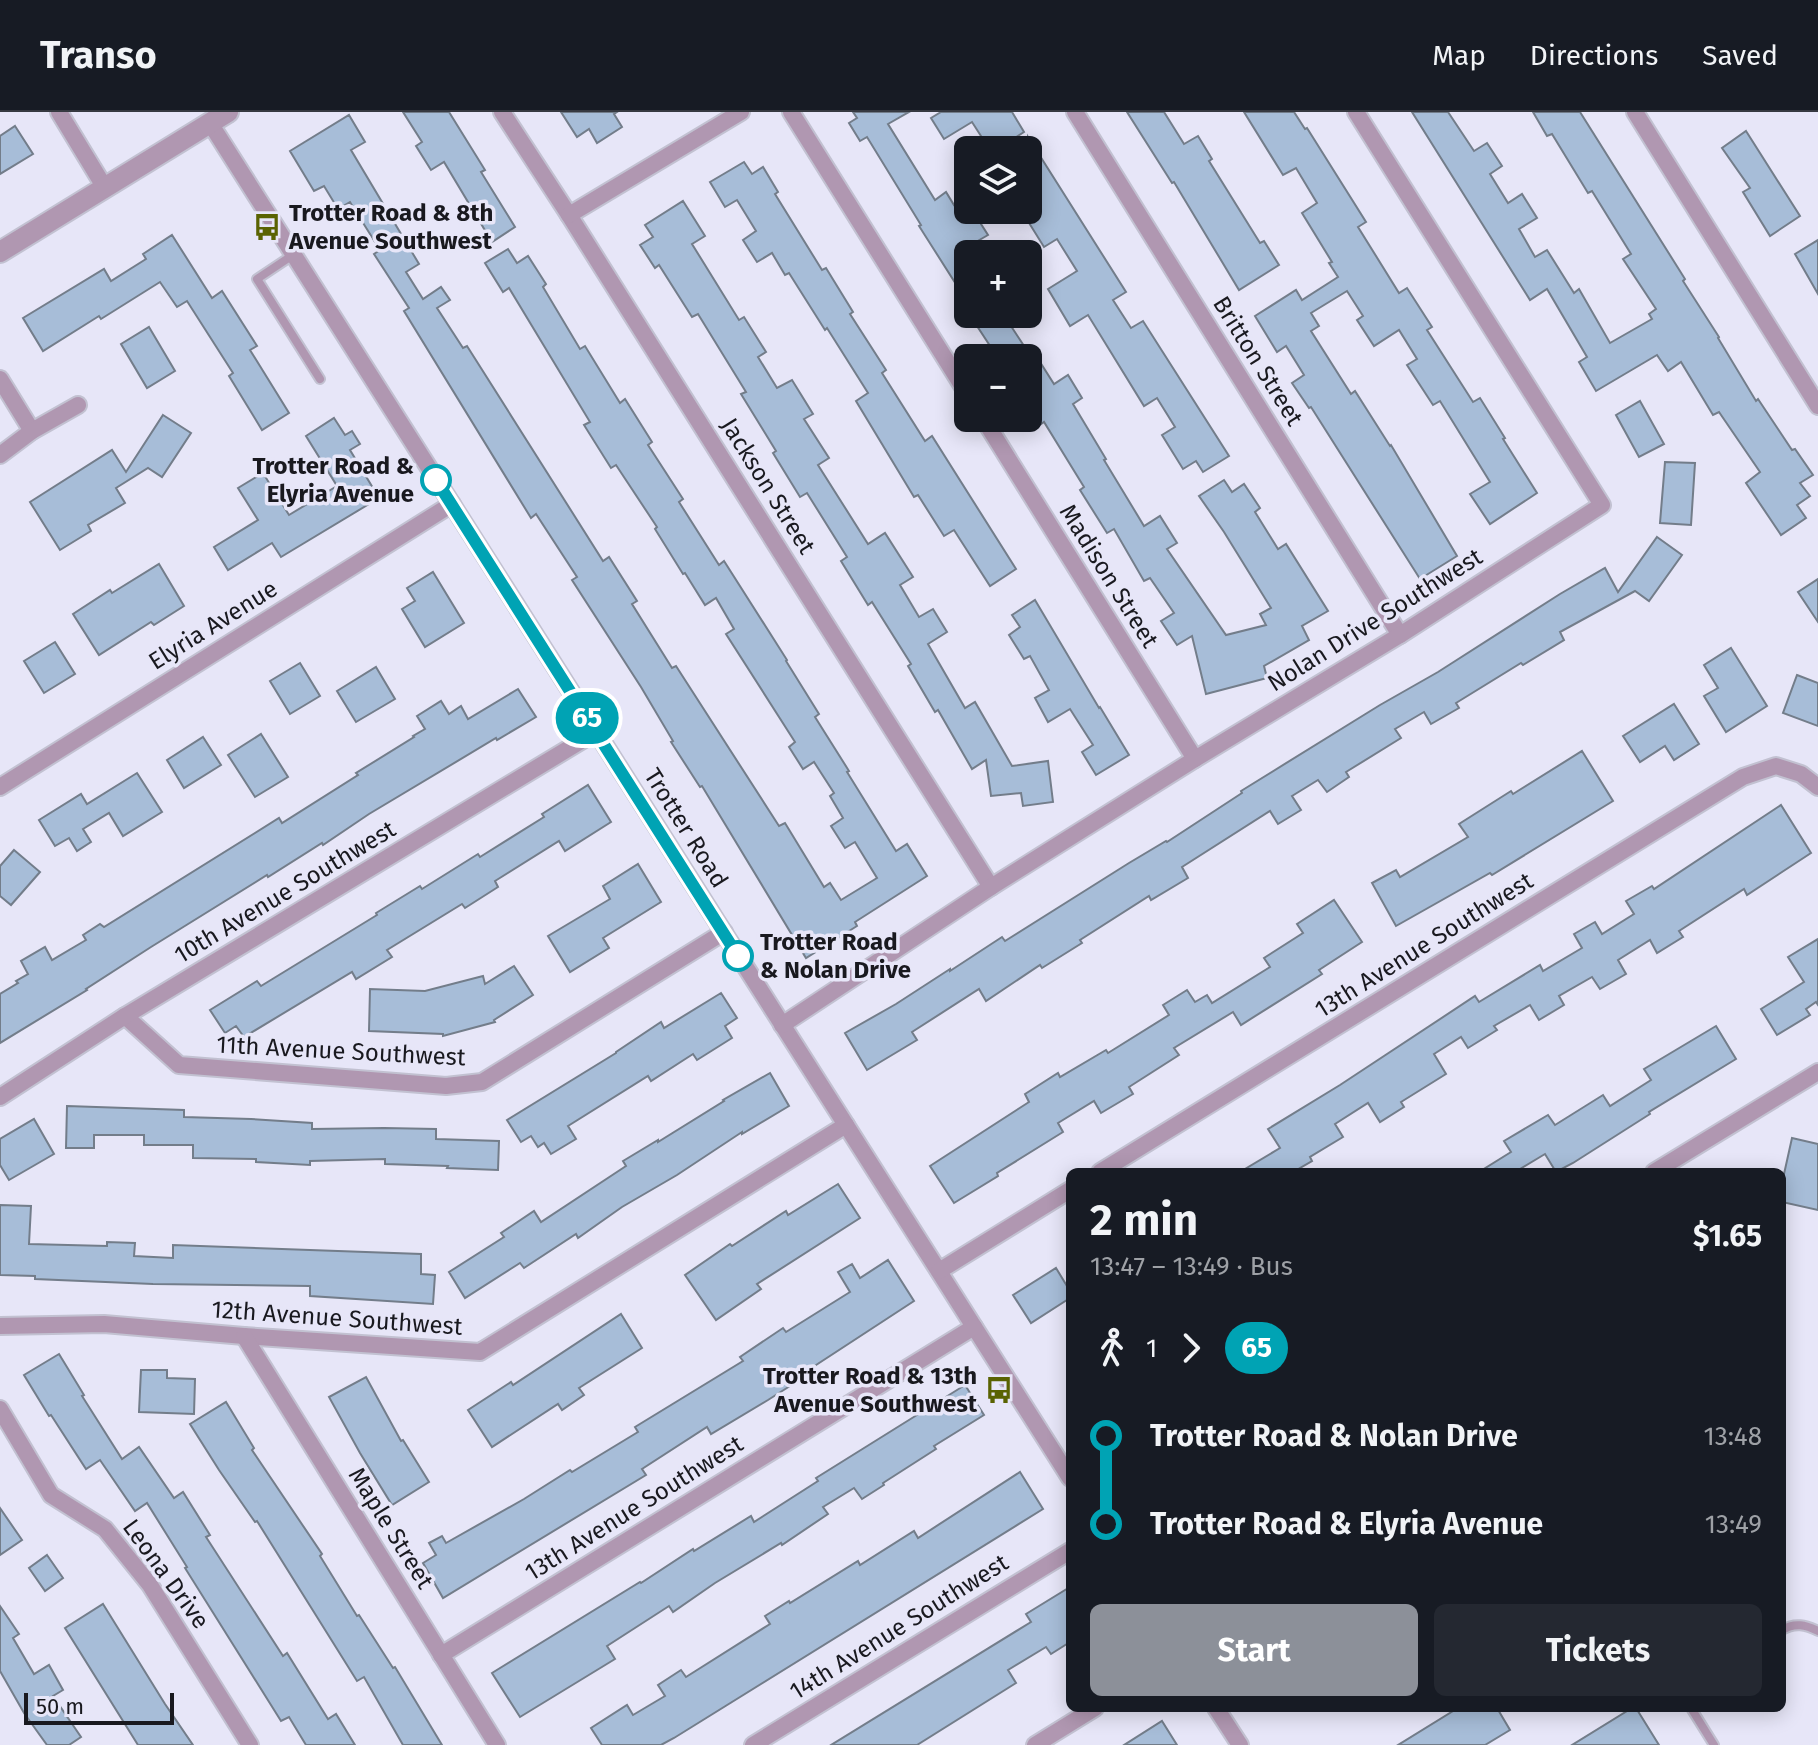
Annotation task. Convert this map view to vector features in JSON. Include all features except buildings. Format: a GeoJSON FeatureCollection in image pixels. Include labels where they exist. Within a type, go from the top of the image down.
{"type":"FeatureCollection","features":[{"type":"Feature","properties":{"kind":"street"},"geometry":{"type":"LineString","coordinates":[[59,112],[105,188]]}},
{"type":"Feature","properties":{"kind":"street"},"geometry":{"type":"LineString","coordinates":[[0,252],[228,112]]}},
{"type":"Feature","properties":{"kind":"street","name":"Jackson Street"},"geometry":{"type":"LineString","coordinates":[[502,112],[991,887]]}},
{"type":"Feature","properties":{"kind":"street"},"geometry":{"type":"LineString","coordinates":[[569,215],[741,112]]}},
{"type":"Feature","properties":{"kind":"street"},"geometry":{"type":"LineString","coordinates":[[791,112],[954,373]]}},
{"type":"Feature","properties":{"kind":"street","name":"Britton Street"},"geometry":{"type":"LineString","coordinates":[[1075,112],[1400,635]]}},
{"type":"Feature","properties":{"kind":"street","name":"Nolan Drive Southwest"},"geometry":{"type":"LineString","coordinates":[[782,1025],[991,887],[1400,635],[1602,505],[1356,112]]}},
{"type":"Feature","properties":{"kind":"street"},"geometry":{"type":"LineString","coordinates":[[1635,112],[1818,406]]}},
{"type":"Feature","properties":{"kind":"street","name":"Trotter Road"},"geometry":{"type":"LineString","coordinates":[[210,123],[1066,1472]]}},
{"type":"Feature","properties":{"kind":"street"},"geometry":{"type":"LineString","coordinates":[[0,379],[32,431]]}},
{"type":"Feature","properties":{"kind":"street"},"geometry":{"type":"LineString","coordinates":[[0,455],[32,431],[78,405]]}},
{"type":"Feature","properties":{"kind":"street","name":"Madison Street"},"geometry":{"type":"LineString","coordinates":[[992,432],[1195,759]]}},
{"type":"Feature","properties":{"kind":"street","name":"Elyria Avenue"},"geometry":{"type":"LineString","coordinates":[[0,787],[452,504]]}},
{"type":"Feature","properties":{"kind":"street","name":"10th Avenue Southwest"},"geometry":{"type":"LineString","coordinates":[[0,1097],[125,1016],[596,732]]}},
{"type":"Feature","properties":{"kind":"street","name":"13th Avenue Southwest"},"geometry":{"type":"LineString","coordinates":[[1107,1168],[1743,777],[1776,766],[1801,774],[1818,787]]}},
{"type":"Feature","properties":{"kind":"street","name":"11th Avenue Southwest"},"geometry":{"type":"LineString","coordinates":[[125,1016],[179,1065],[446,1086],[482,1082],[724,932]]}},
{"type":"Feature","properties":{"kind":"street"},"geometry":{"type":"LineString","coordinates":[[1661,1168],[1818,1072]]}},
{"type":"Feature","properties":{"kind":"street","name":"12th Avenue Southwest"},"geometry":{"type":"LineString","coordinates":[[0,1326],[104,1324],[480,1352],[846,1125]]}},
{"type":"Feature","properties":{"kind":"street"},"geometry":{"type":"LineString","coordinates":[[939,1271],[1066,1192]]}},
{"type":"Feature","properties":{"kind":"street","name":"13th Avenue Southwest"},"geometry":{"type":"LineString","coordinates":[[441,1655],[974,1327]]}},
{"type":"Feature","properties":{"kind":"street","name":"Maple Street"},"geometry":{"type":"LineString","coordinates":[[244,1336],[497,1745]]}},
{"type":"Feature","properties":{"kind":"street","name":"Leona Drive"},"geometry":{"type":"LineString","coordinates":[[0,1409],[51,1495],[105,1529],[150,1585],[250,1745]]}},
{"type":"Feature","properties":{"kind":"street","name":"14th Avenue Southwest"},"geometry":{"type":"LineString","coordinates":[[753,1745],[1066,1553]]}},
{"type":"Feature","properties":{"kind":"street"},"geometry":{"type":"LineString","coordinates":[[1035,1745],[1089,1712]]}},
{"type":"Feature","properties":{"kind":"street"},"geometry":{"type":"LineString","coordinates":[[1219,1712],[1240,1745]]}},
{"type":"Feature","properties":{"kind":"lane"},"geometry":{"type":"LineString","coordinates":[[293,255],[257,279],[320,379]]}},
{"type":"Feature","properties":{"kind":"lane"},"geometry":{"type":"LineString","coordinates":[[1786,1627],[1807,1625],[1818,1631]]}},
{"type":"Feature","properties":{"kind":"lane"},"geometry":{"type":"LineString","coordinates":[[1693,1712],[1714,1745]]}},
{"type":"Feature","properties":{"kind":"bus line","name":"65"},"geometry":{"type":"LineString","coordinates":[[436,480],[738,956]]}},
{"type":"Feature","properties":{"kind":"place","name":"Trotter Road & 8th Avenue Southwest"},"geometry":{"type":"Point","coordinates":[267,227]}},
{"type":"Feature","properties":{"kind":"place","name":"Trotter Road & Elyria Avenue"},"geometry":{"type":"Point","coordinates":[436,480]}},
{"type":"Feature","properties":{"kind":"place","name":"Trotter Road & Nolan Drive"},"geometry":{"type":"Point","coordinates":[738,956]}},
{"type":"Feature","properties":{"kind":"place","name":"Trotter Road & 13th Avenue Southwest"},"geometry":{"type":"Point","coordinates":[999,1390]}}]}
